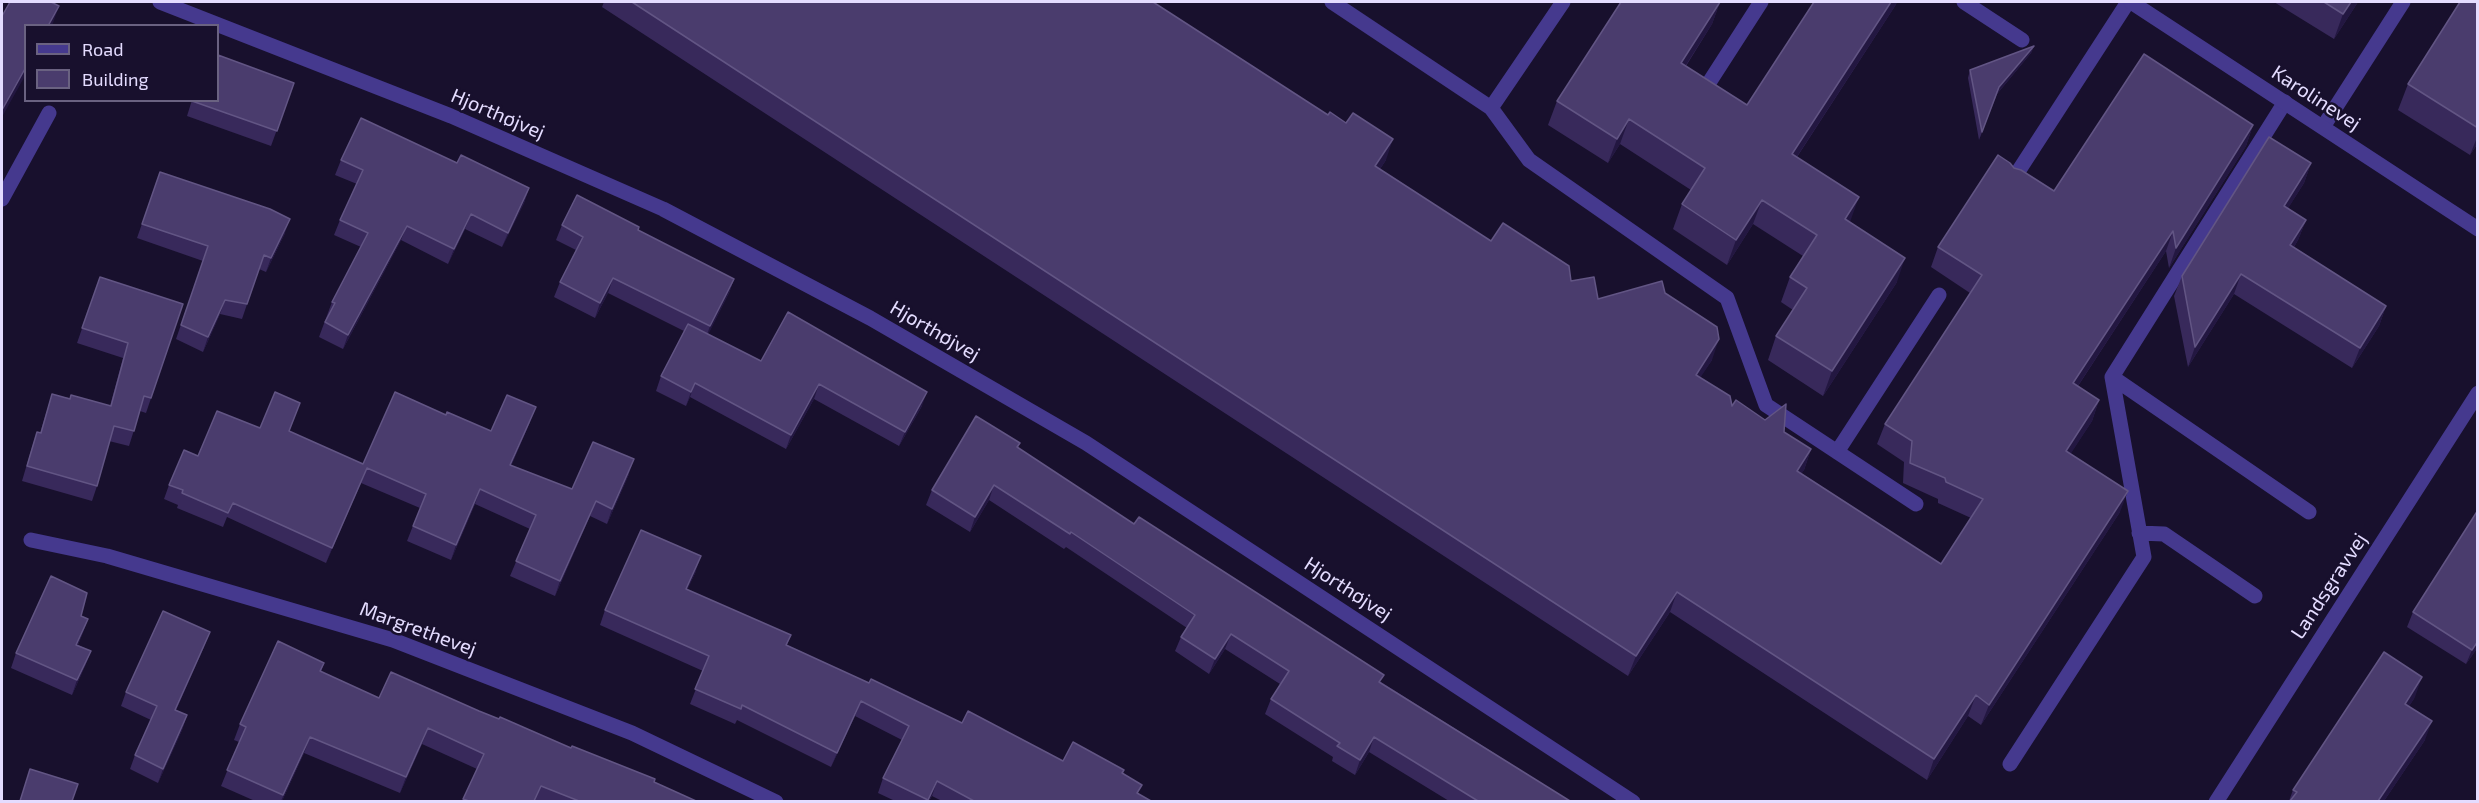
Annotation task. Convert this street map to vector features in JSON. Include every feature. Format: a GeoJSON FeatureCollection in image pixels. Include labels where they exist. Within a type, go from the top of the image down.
{"type":"FeatureCollection","features":[{"type":"Feature","properties":{"kind":"street","name":"Hjorthøjvej"},"geometry":{"type":"LineString","coordinates":[[160,2],[216,24]]}},
{"type":"Feature","properties":{"kind":"street"},"geometry":{"type":"LineString","coordinates":[[1332,2],[1491,108],[1529,160],[1727,297],[1766,405],[1916,504]]}},
{"type":"Feature","properties":{"kind":"street"},"geometry":{"type":"LineString","coordinates":[[1491,108],[1563,2]]}},
{"type":"Feature","properties":{"kind":"street"},"geometry":{"type":"LineString","coordinates":[[1703,92],[1761,2]]}},
{"type":"Feature","properties":{"kind":"street"},"geometry":{"type":"LineString","coordinates":[[1964,2],[2022,40]]}},
{"type":"Feature","properties":{"kind":"street"},"geometry":{"type":"LineString","coordinates":[[2012,181],[2130,2]]}},
{"type":"Feature","properties":{"kind":"street","name":"Karolinevej"},"geometry":{"type":"LineString","coordinates":[[2130,2],[2478,229]]}},
{"type":"Feature","properties":{"kind":"street"},"geometry":{"type":"LineString","coordinates":[[2323,127],[2403,2]]}},
{"type":"Feature","properties":{"kind":"street","name":"Hjorthøjvej"},"geometry":{"type":"LineString","coordinates":[[219,25],[450,116],[663,209],[870,318],[1086,442],[1633,801]]}},
{"type":"Feature","properties":{"kind":"street"},"geometry":{"type":"LineString","coordinates":[[2010,764],[2144,557],[2112,377],[2285,102]]}},
{"type":"Feature","properties":{"kind":"street"},"geometry":{"type":"LineString","coordinates":[[2,199],[49,113]]}},
{"type":"Feature","properties":{"kind":"street"},"geometry":{"type":"LineString","coordinates":[[1837,452],[1939,295]]}},
{"type":"Feature","properties":{"kind":"street"},"geometry":{"type":"LineString","coordinates":[[2112,377],[2309,512]]}},
{"type":"Feature","properties":{"kind":"street","name":"Landsgravvej"},"geometry":{"type":"LineString","coordinates":[[2216,801],[2478,393]]}},
{"type":"Feature","properties":{"kind":"street"},"geometry":{"type":"LineString","coordinates":[[2139,533],[2164,534],[2255,596]]}},
{"type":"Feature","properties":{"kind":"street","name":"Margrethevej"},"geometry":{"type":"LineString","coordinates":[[31,540],[107,556],[393,640],[632,733],[776,801]]}},
{"type":"Feature","properties":{"kind":"building"},"geometry":{"type":"Polygon","coordinates":[[[10,2],[51,2],[59,6],[49,24],[24,24],[24,71],[2,110],[2,16],[10,2]]]}},
{"type":"Feature","properties":{"kind":"building"},"geometry":{"type":"Polygon","coordinates":[[[632,2],[1153,2],[1328,115],[1330,112],[1346,123],[1353,113],[1393,139],[1375,166],[1491,241],[1503,223],[1569,266],[1571,281],[1594,277],[1598,299],[1662,281],[1665,293],[1717,327],[1719,339],[1696,375],[1730,396],[1732,406],[1736,400],[1765,420],[1786,404],[1784,432],[1811,449],[1797,471],[1941,564],[1983,499],[1946,482],[1945,478],[1910,463],[1912,441],[1885,424],[1982,275],[1938,247],[1998,155],[2014,168],[2054,191],[2144,54],[2253,125],[2176,248],[2173,231],[2073,383],[2099,400],[2066,451],[2128,491],[1989,705],[1976,695],[1934,759],[1677,592],[1636,656],[632,2]]]}},
{"type":"Feature","properties":{"kind":"building"},"geometry":{"type":"Polygon","coordinates":[[[1621,2],[1720,2],[1681,63],[1747,105],[1814,2],[1891,2],[1792,154],[1859,197],[1845,219],[1905,258],[1832,371],[1776,336],[1807,288],[1790,277],[1817,235],[1762,200],[1736,240],[1682,204],[1705,168],[1629,119],[1617,139],[1557,101],[1621,2]]]}},
{"type":"Feature","properties":{"kind":"building"},"geometry":{"type":"Polygon","coordinates":[[[2324,2],[2351,2],[2343,14],[2324,2]]]}},
{"type":"Feature","properties":{"kind":"building"},"geometry":{"type":"Polygon","coordinates":[[[2460,2],[2478,2],[2478,128],[2408,84],[2460,2]]]}},
{"type":"Feature","properties":{"kind":"building"},"geometry":{"type":"Polygon","coordinates":[[[2034,46],[1999,87],[1982,132],[1970,70],[2034,46]]]}},
{"type":"Feature","properties":{"kind":"building"},"geometry":{"type":"Polygon","coordinates":[[[219,55],[294,83],[277,131],[195,102],[219,102],[219,55]]]}},
{"type":"Feature","properties":{"kind":"building"},"geometry":{"type":"Polygon","coordinates":[[[361,118],[457,163],[461,155],[529,188],[508,233],[471,214],[454,249],[407,226],[348,335],[325,322],[335,303],[332,302],[368,233],[340,220],[363,170],[341,160],[361,118]]]}},
{"type":"Feature","properties":{"kind":"building"},"geometry":{"type":"Polygon","coordinates":[[[2269,137],[2311,163],[2284,206],[2306,220],[2290,245],[2386,306],[2360,348],[2241,274],[2195,347],[2182,276],[2269,137]]]}},
{"type":"Feature","properties":{"kind":"building"},"geometry":{"type":"Polygon","coordinates":[[[160,172],[270,209],[290,219],[271,258],[264,255],[247,304],[225,300],[208,337],[181,325],[208,246],[142,224],[160,172]]]}},
{"type":"Feature","properties":{"kind":"building"},"geometry":{"type":"Polygon","coordinates":[[[577,195],[639,227],[638,230],[734,279],[710,326],[613,278],[600,303],[560,282],[583,237],[562,225],[577,195]]]}},
{"type":"Feature","properties":{"kind":"building"},"geometry":{"type":"Polygon","coordinates":[[[100,277],[183,304],[151,398],[144,396],[134,431],[114,426],[97,486],[27,466],[37,432],[41,433],[52,394],[70,399],[71,395],[111,406],[128,343],[82,328],[100,277]]]}},
{"type":"Feature","properties":{"kind":"building"},"geometry":{"type":"Polygon","coordinates":[[[788,312],[927,392],[905,432],[819,384],[791,435],[695,383],[691,392],[661,376],[688,324],[761,361],[788,312]]]}},
{"type":"Feature","properties":{"kind":"building"},"geometry":{"type":"Polygon","coordinates":[[[275,392],[300,403],[289,431],[363,464],[395,392],[446,415],[447,412],[491,431],[507,395],[536,407],[510,465],[572,489],[593,442],[634,459],[612,509],[596,501],[560,581],[516,561],[536,515],[480,489],[456,545],[413,526],[426,494],[367,468],[332,548],[233,503],[228,513],[169,485],[184,450],[198,456],[217,411],[260,428],[275,392]]]}},
{"type":"Feature","properties":{"kind":"building"},"geometry":{"type":"Polygon","coordinates":[[[976,416],[1020,443],[1017,447],[1134,524],[1139,517],[1384,675],[1379,682],[1570,801],[1478,801],[1374,737],[1360,760],[1337,746],[1340,743],[1271,699],[1289,671],[1231,634],[1215,659],[1181,637],[1195,615],[1071,532],[1070,534],[994,485],[975,517],[932,490],[976,416]]]}},
{"type":"Feature","properties":{"kind":"building"},"geometry":{"type":"Polygon","coordinates":[[[2478,510],[2478,641],[2472,650],[2413,612],[2478,510]]]}},
{"type":"Feature","properties":{"kind":"building"},"geometry":{"type":"Polygon","coordinates":[[[641,530],[701,556],[686,589],[791,635],[786,645],[869,683],[871,679],[962,723],[968,711],[1063,761],[1073,742],[1124,770],[1122,773],[1142,785],[1137,793],[1151,801],[974,801],[937,781],[928,800],[883,778],[909,726],[861,701],[837,753],[742,705],[741,709],[695,689],[709,656],[605,610],[641,530]]]}},
{"type":"Feature","properties":{"kind":"building"},"geometry":{"type":"Polygon","coordinates":[[[51,576],[87,593],[81,616],[88,619],[76,645],[91,651],[77,680],[16,653],[51,576]]]}},
{"type":"Feature","properties":{"kind":"building"},"geometry":{"type":"Polygon","coordinates":[[[163,611],[210,632],[175,710],[187,715],[163,769],[135,755],[157,706],[126,692],[163,611]]]}},
{"type":"Feature","properties":{"kind":"building"},"geometry":{"type":"Polygon","coordinates":[[[278,641],[324,663],[320,671],[379,698],[391,672],[479,711],[499,719],[500,717],[571,748],[572,746],[655,779],[654,782],[696,801],[579,801],[541,786],[534,801],[469,801],[463,799],[484,754],[428,728],[406,777],[310,737],[283,795],[227,770],[246,727],[240,724],[278,641]]]}},
{"type":"Feature","properties":{"kind":"building"},"geometry":{"type":"Polygon","coordinates":[[[2384,652],[2422,677],[2405,704],[2432,721],[2378,801],[2290,801],[2297,792],[2293,790],[2384,652]]]}},
{"type":"Feature","properties":{"kind":"building"},"geometry":{"type":"Polygon","coordinates":[[[30,769],[78,784],[72,801],[20,801],[30,769]]]}}]}
